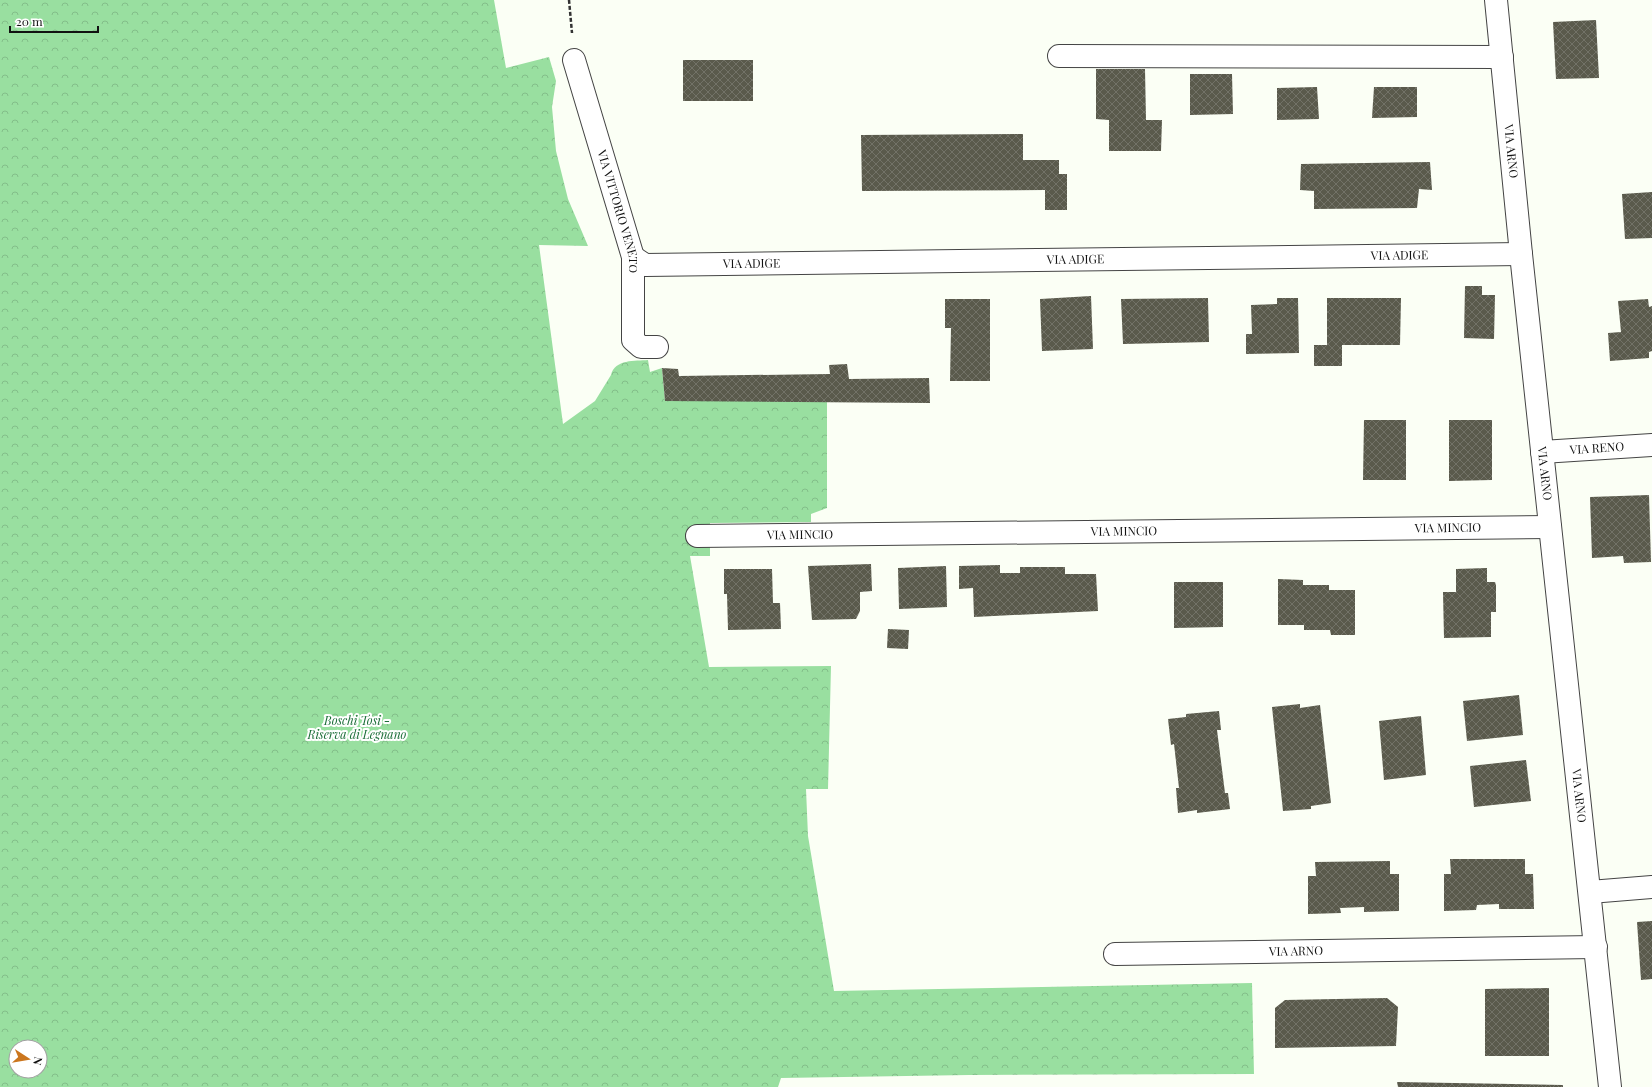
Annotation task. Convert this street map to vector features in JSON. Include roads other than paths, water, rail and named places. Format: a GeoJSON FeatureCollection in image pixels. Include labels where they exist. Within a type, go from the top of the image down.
{"type":"FeatureCollection","features":[{"type":"Feature","properties":{"kind":"street","name":"VIA ARNO"},"geometry":{"type":"LineString","coordinates":[[1496,0],[1521,254],[1610,1087]]}},
{"type":"Feature","properties":{"kind":"street"},"geometry":{"type":"LineString","coordinates":[[1059,56],[1502,57]]}},
{"type":"Feature","properties":{"kind":"street","name":"VIA VITTORIO VENETO"},"geometry":{"type":"LineString","coordinates":[[574,60],[633,257],[633,340],[641,347],[657,347]]}},
{"type":"Feature","properties":{"kind":"street","name":"VIA ADIGE"},"geometry":{"type":"LineString","coordinates":[[633,257],[645,265],[1521,254]]}},
{"type":"Feature","properties":{"kind":"street","name":"VIA RENO"},"geometry":{"type":"LineString","coordinates":[[1542,452],[1652,446]]}},
{"type":"Feature","properties":{"kind":"street","name":"VIA MINCIO"},"geometry":{"type":"LineString","coordinates":[[697,536],[1550,527]]}},
{"type":"Feature","properties":{"kind":"street"},"geometry":{"type":"LineString","coordinates":[[1590,892],[1652,887]]}},
{"type":"Feature","properties":{"kind":"street","name":"VIA ARNO"},"geometry":{"type":"LineString","coordinates":[[1116,954],[1596,947]]}},
{"type":"Feature","properties":{"kind":"park label","name":"Boschi Tosi - Riserva di Legnano"},"geometry":{"type":"Point","coordinates":[357,728]}}]}
